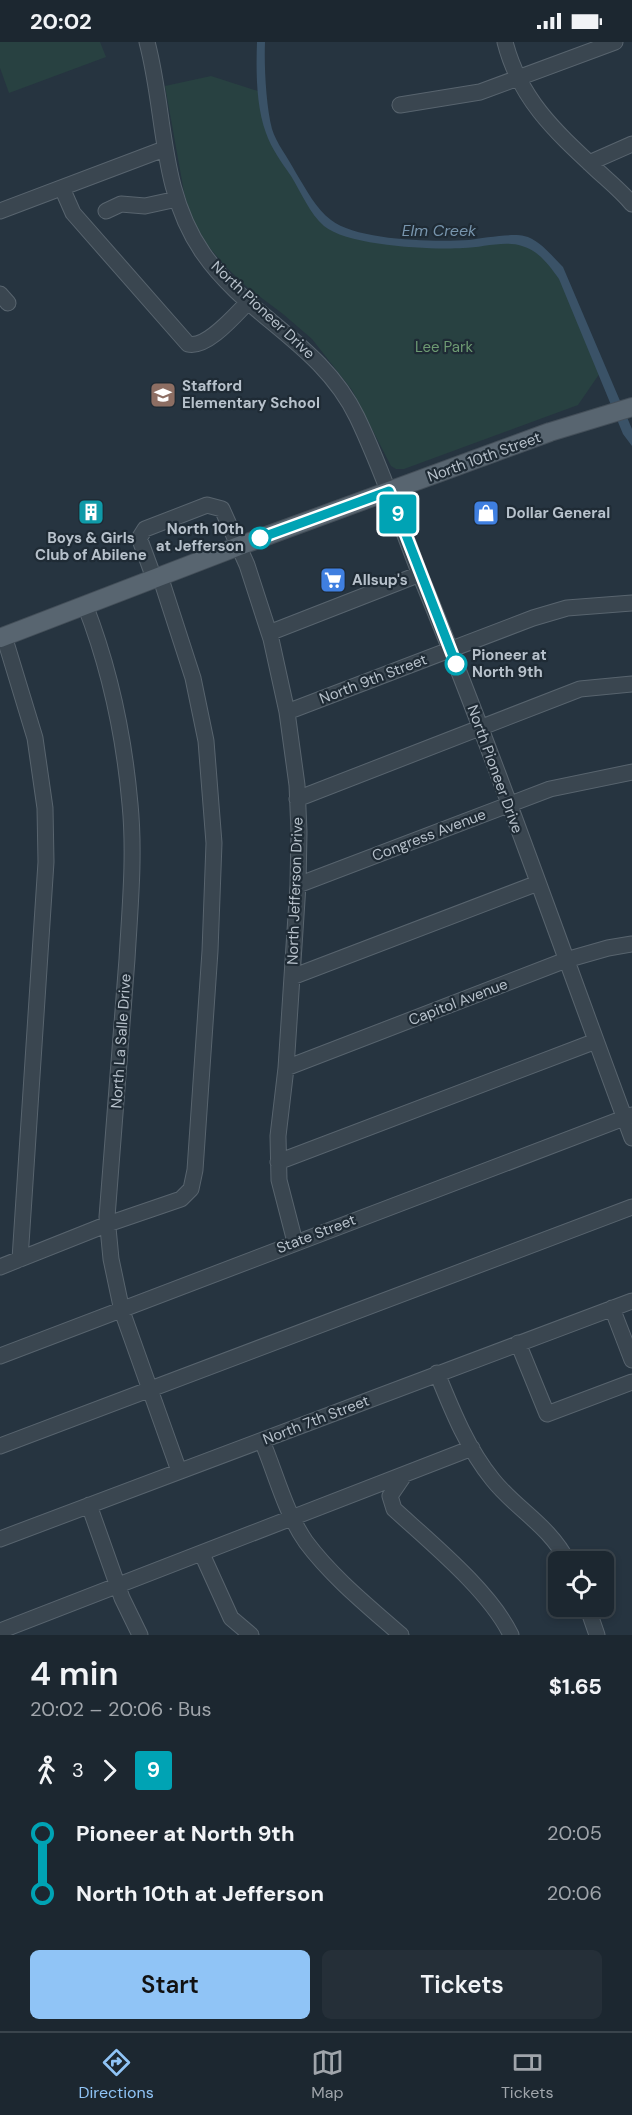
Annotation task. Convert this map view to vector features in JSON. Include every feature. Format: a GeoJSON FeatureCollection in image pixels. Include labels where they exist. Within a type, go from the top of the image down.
{"type":"FeatureCollection","features":[{"type":"Feature","properties":{"kind":"main road","name":"North 10th Street"},"geometry":{"type":"LineString","coordinates":[[2,637],[239,546],[549,432],[632,408]]}},
{"type":"Feature","properties":{"kind":"street","name":"North Pioneer Drive"},"geometry":{"type":"LineString","coordinates":[[147,42],[164,149],[182,217],[203,254],[226,280],[309,352],[338,384],[356,414],[389,491],[451,650],[596,1041],[628,1117],[632,1138]]}},
{"type":"Feature","properties":{"kind":"street"},"geometry":{"type":"LineString","coordinates":[[505,42],[517,79],[533,104],[568,144],[632,204]]}},
{"type":"Feature","properties":{"kind":"street"},"geometry":{"type":"LineString","coordinates":[[399,105],[480,92],[615,42]]}},
{"type":"Feature","properties":{"kind":"street"},"geometry":{"type":"LineString","coordinates":[[589,163],[632,144]]}},
{"type":"Feature","properties":{"kind":"street"},"geometry":{"type":"LineString","coordinates":[[0,211],[164,149]]}},
{"type":"Feature","properties":{"kind":"street"},"geometry":{"type":"LineString","coordinates":[[62,188],[73,213],[188,344],[194,346],[209,339],[249,301]]}},
{"type":"Feature","properties":{"kind":"street"},"geometry":{"type":"LineString","coordinates":[[106,211],[121,204],[145,206],[177,199]]}},
{"type":"Feature","properties":{"kind":"street","name":"North Jefferson Drive"},"geometry":{"type":"LineString","coordinates":[[157,577],[140,540],[145,529],[207,505],[222,509],[239,546],[269,633],[287,712],[297,799],[298,885],[286,1068],[278,1136],[278,1162],[281,1190],[295,1242]]}},
{"type":"Feature","properties":{"kind":"street"},"geometry":{"type":"LineString","coordinates":[[269,633],[420,574]]}},
{"type":"Feature","properties":{"kind":"street"},"geometry":{"type":"LineString","coordinates":[[0,1267],[108,1224],[181,1199],[191,1188],[195,1170],[210,951],[214,843],[206,741],[193,678],[157,577]]}},
{"type":"Feature","properties":{"kind":"street","name":"North 9th Street"},"geometry":{"type":"LineString","coordinates":[[287,712],[533,618],[567,608],[632,603]]}},
{"type":"Feature","properties":{"kind":"street","name":"North La Salle Drive"},"geometry":{"type":"LineString","coordinates":[[85,605],[110,678],[122,740],[131,806],[132,878],[108,1224],[111,1259],[122,1311],[180,1471]]}},
{"type":"Feature","properties":{"kind":"street"},"geometry":{"type":"LineString","coordinates":[[2,637],[35,738],[45,819],[46,862],[20,1259]]}},
{"type":"Feature","properties":{"kind":"street"},"geometry":{"type":"LineString","coordinates":[[297,799],[580,689],[632,684]]}},
{"type":"Feature","properties":{"kind":"street","name":"Congress Avenue"},"geometry":{"type":"LineString","coordinates":[[298,885],[550,789],[632,772]]}},
{"type":"Feature","properties":{"kind":"street"},"geometry":{"type":"LineString","coordinates":[[292,978],[538,884]]}},
{"type":"Feature","properties":{"kind":"street","name":"Capitol Avenue"},"geometry":{"type":"LineString","coordinates":[[286,1068],[566,960],[632,944]]}},
{"type":"Feature","properties":{"kind":"street"},"geometry":{"type":"LineString","coordinates":[[278,1162],[596,1041]]}},
{"type":"Feature","properties":{"kind":"street","name":"State Street"},"geometry":{"type":"LineString","coordinates":[[0,1356],[628,1117]]}},
{"type":"Feature","properties":{"kind":"street"},"geometry":{"type":"LineString","coordinates":[[0,1446],[632,1207]]}},
{"type":"Feature","properties":{"kind":"street","name":"North 7th Street"},"geometry":{"type":"LineString","coordinates":[[0,1539],[632,1301]]}},
{"type":"Feature","properties":{"kind":"street"},"geometry":{"type":"LineString","coordinates":[[612,1308],[632,1360]]}},
{"type":"Feature","properties":{"kind":"street"},"geometry":{"type":"LineString","coordinates":[[518,1343],[547,1414],[632,1382]]}},
{"type":"Feature","properties":{"kind":"street"},"geometry":{"type":"LineString","coordinates":[[437,1373],[454,1415],[493,1480],[543,1526],[562,1551]]}},
{"type":"Feature","properties":{"kind":"street"},"geometry":{"type":"LineString","coordinates":[[262,1441],[293,1518],[305,1541],[329,1569],[401,1635]]}},
{"type":"Feature","properties":{"kind":"street"},"geometry":{"type":"LineString","coordinates":[[0,1631],[29,1629],[118,1587],[472,1448]]}},
{"type":"Feature","properties":{"kind":"street"},"geometry":{"type":"LineString","coordinates":[[406,1474],[390,1496],[394,1509],[478,1590],[503,1617],[511,1635]]}},
{"type":"Feature","properties":{"kind":"street"},"geometry":{"type":"LineString","coordinates":[[89,1505],[118,1587],[140,1635]]}},
{"type":"Feature","properties":{"kind":"street"},"geometry":{"type":"LineString","coordinates":[[202,1554],[231,1618],[251,1635]]}},
{"type":"Feature","properties":{"kind":"street"},"geometry":{"type":"LineString","coordinates":[[591,1617],[597,1635]]}},
{"type":"Feature","properties":{"kind":"green space"},"geometry":{"type":"Polygon","coordinates":[[[0,42],[100,42],[106,57],[9,93],[0,68],[0,42]]]}},
{"type":"Feature","properties":{"kind":"green space","name":"Lee Park"},"geometry":{"type":"Polygon","coordinates":[[[211,76],[261,92],[268,133],[322,220],[338,231],[390,243],[516,242],[528,246],[544,257],[557,272],[600,373],[578,405],[404,469],[391,466],[352,390],[312,339],[227,268],[208,246],[191,217],[184,192],[165,86],[211,76]]]}},
{"type":"Feature","properties":{"kind":"water"},"geometry":{"type":"Polygon","coordinates":[[[257,42],[265,42],[267,97],[274,134],[312,198],[331,220],[359,232],[397,239],[454,241],[505,235],[524,236],[540,244],[563,267],[632,429],[632,446],[623,434],[559,279],[534,251],[515,244],[470,248],[391,245],[336,233],[319,221],[277,155],[266,133],[258,100],[257,42]]]}},
{"type":"Feature","properties":{"kind":"bus line","name":"9"},"geometry":{"type":"LineString","coordinates":[[260,538],[389,491],[456,664]]}},
{"type":"Feature","properties":{"kind":"place","name":"Stafford Elementary School"},"geometry":{"type":"Point","coordinates":[163,395]}},
{"type":"Feature","properties":{"kind":"place","name":"Boys & Girls Club of Abilene"},"geometry":{"type":"Point","coordinates":[91,512]}},
{"type":"Feature","properties":{"kind":"place","name":"Dollar General"},"geometry":{"type":"Point","coordinates":[486,513]}},
{"type":"Feature","properties":{"kind":"place","name":"North 10th at Jefferson"},"geometry":{"type":"Point","coordinates":[260,538]}},
{"type":"Feature","properties":{"kind":"place","name":"Allsup's"},"geometry":{"type":"Point","coordinates":[333,580]}},
{"type":"Feature","properties":{"kind":"place","name":"Pioneer at North 9th"},"geometry":{"type":"Point","coordinates":[456,664]}},
{"type":"Feature","properties":{"kind":"water label","name":"Elm Creek"},"geometry":{"type":"Point","coordinates":[439,230]}}]}
